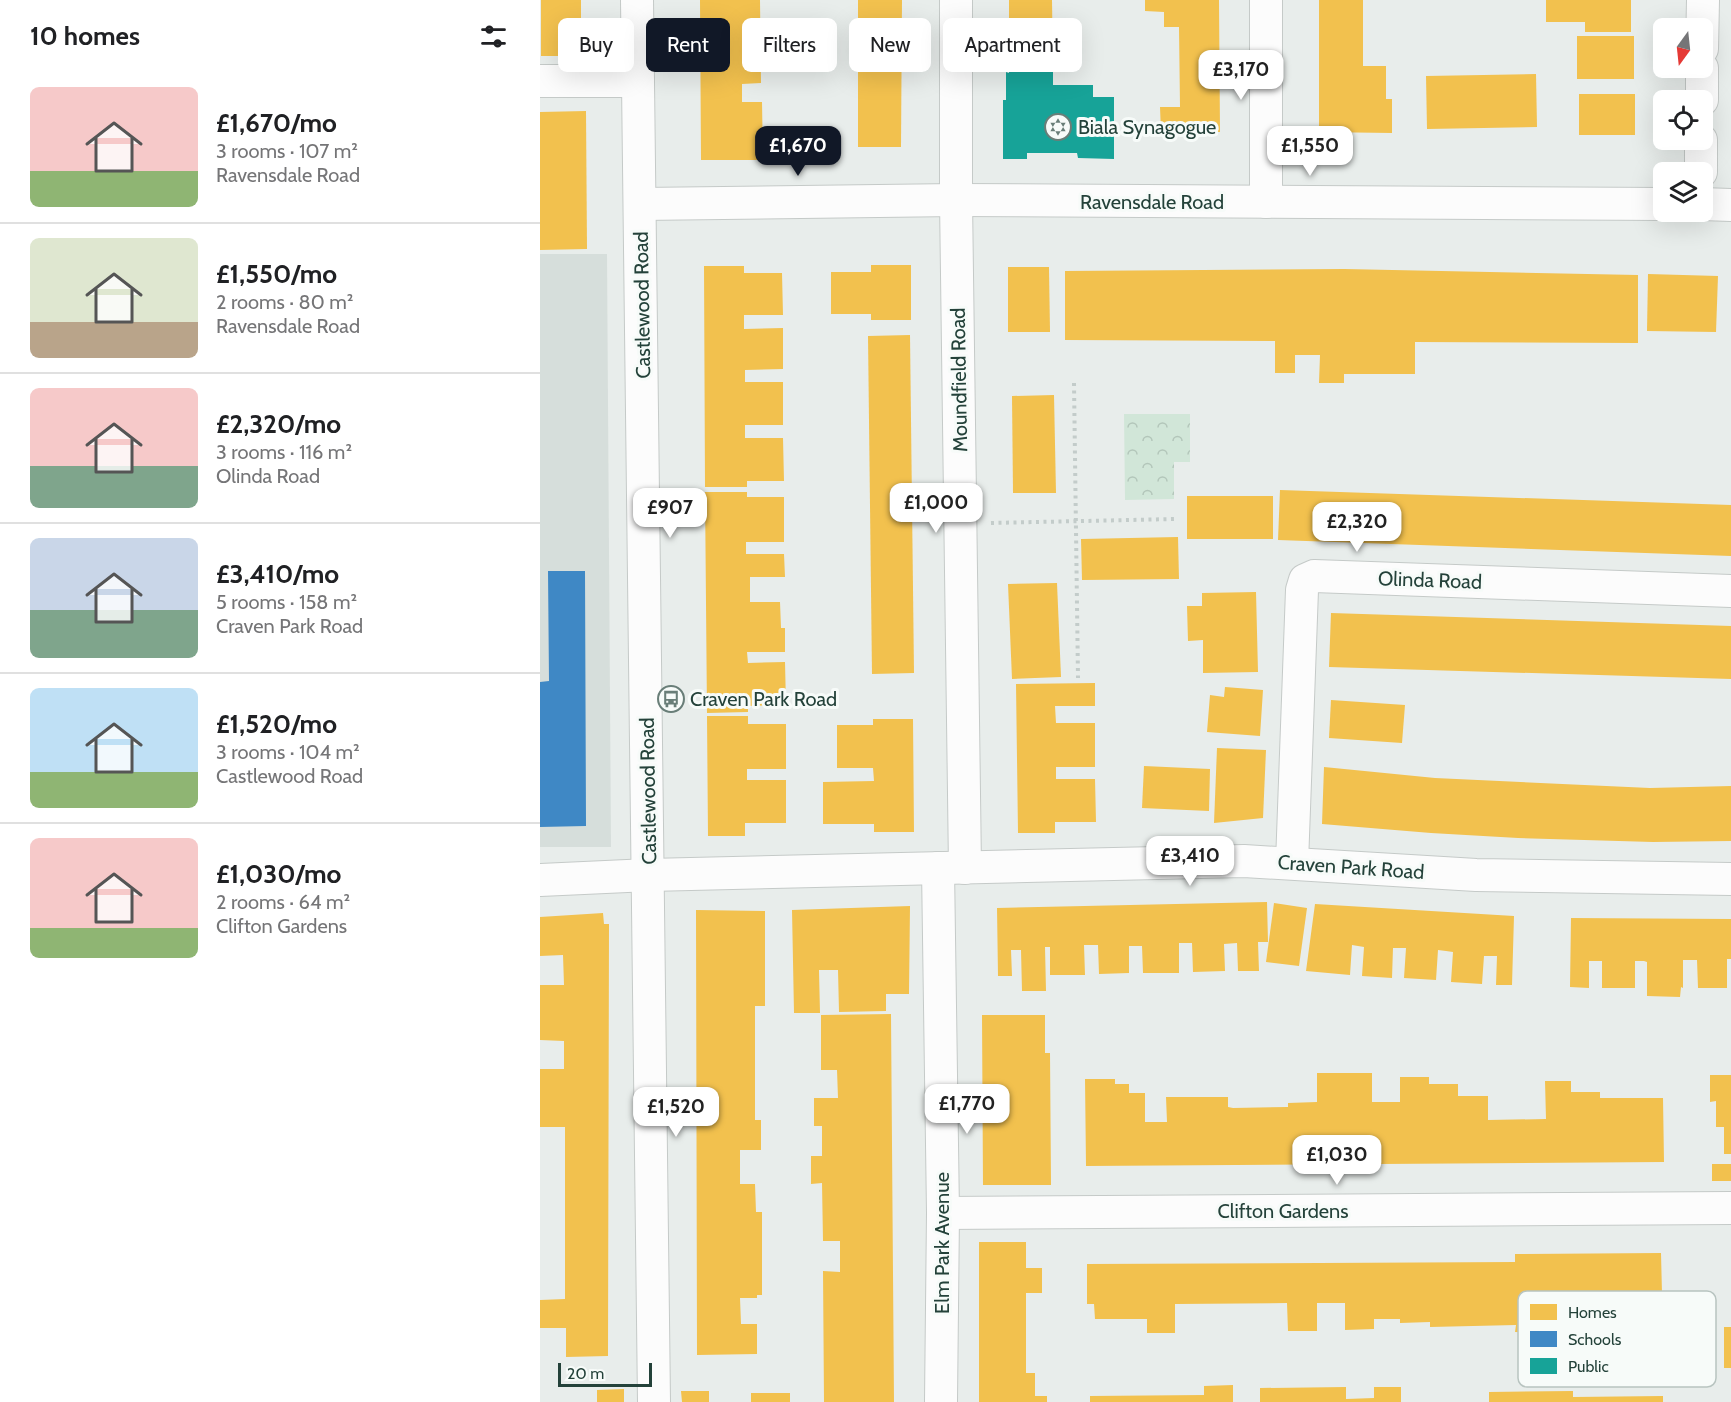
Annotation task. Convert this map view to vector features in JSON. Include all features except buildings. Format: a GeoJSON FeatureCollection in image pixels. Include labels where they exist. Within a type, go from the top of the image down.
{"type":"FeatureCollection","features":[{"type":"Feature","properties":{"kind":"street","name":"Castlewood Road"},"geometry":{"type":"LineString","coordinates":[[637,0],[654,1402]]}},
{"type":"Feature","properties":{"kind":"street","name":"Moundfield Road"},"geometry":{"type":"LineString","coordinates":[[951,868],[960,524],[956,0]]}},
{"type":"Feature","properties":{"kind":"street"},"geometry":{"type":"LineString","coordinates":[[1266,0],[1266,202]]}},
{"type":"Feature","properties":{"kind":"street"},"geometry":{"type":"LineString","coordinates":[[1703,0],[1703,18]]}},
{"type":"Feature","properties":{"kind":"street"},"geometry":{"type":"LineString","coordinates":[[540,81],[638,81]]}},
{"type":"Feature","properties":{"kind":"street","name":"Ravensdale Road"},"geometry":{"type":"LineString","coordinates":[[641,204],[956,200],[1653,204]]}},
{"type":"Feature","properties":{"kind":"street"},"geometry":{"type":"LineString","coordinates":[[1713,204],[1731,205]]}},
{"type":"Feature","properties":{"kind":"street","name":"Olinda Road"},"geometry":{"type":"LineString","coordinates":[[1292,863],[1302,602],[1305,580],[1314,576],[1731,591]]}},
{"type":"Feature","properties":{"kind":"street","name":"Craven Park Road"},"geometry":{"type":"LineString","coordinates":[[540,880],[649,875],[1244,861],[1476,875],[1731,879]]}},
{"type":"Feature","properties":{"kind":"street","name":"Elm Park Avenue"},"geometry":{"type":"LineString","coordinates":[[941,1402],[951,868]]}},
{"type":"Feature","properties":{"kind":"street","name":"Clifton Gardens"},"geometry":{"type":"LineString","coordinates":[[943,1213],[1731,1208]]}},
{"type":"Feature","properties":{"kind":"path"},"geometry":{"type":"LineString","coordinates":[[1074,383],[1078,678]]}},
{"type":"Feature","properties":{"kind":"path"},"geometry":{"type":"LineString","coordinates":[[960,524],[1175,519]]}},
{"type":"Feature","properties":{"kind":"shaded area"},"geometry":{"type":"Polygon","coordinates":[[[540,254],[607,254],[611,847],[540,847],[540,254]]]}},
{"type":"Feature","properties":{"kind":"green space"},"geometry":{"type":"Polygon","coordinates":[[[1124,414],[1190,414],[1190,462],[1174,462],[1174,499],[1125,500],[1124,414]]]}},
{"type":"Feature","properties":{"kind":"place","name":"Biala Synagogue"},"geometry":{"type":"Point","coordinates":[1058,127]}},
{"type":"Feature","properties":{"kind":"place","name":"Craven Park Road"},"geometry":{"type":"Point","coordinates":[671,699]}}]}
